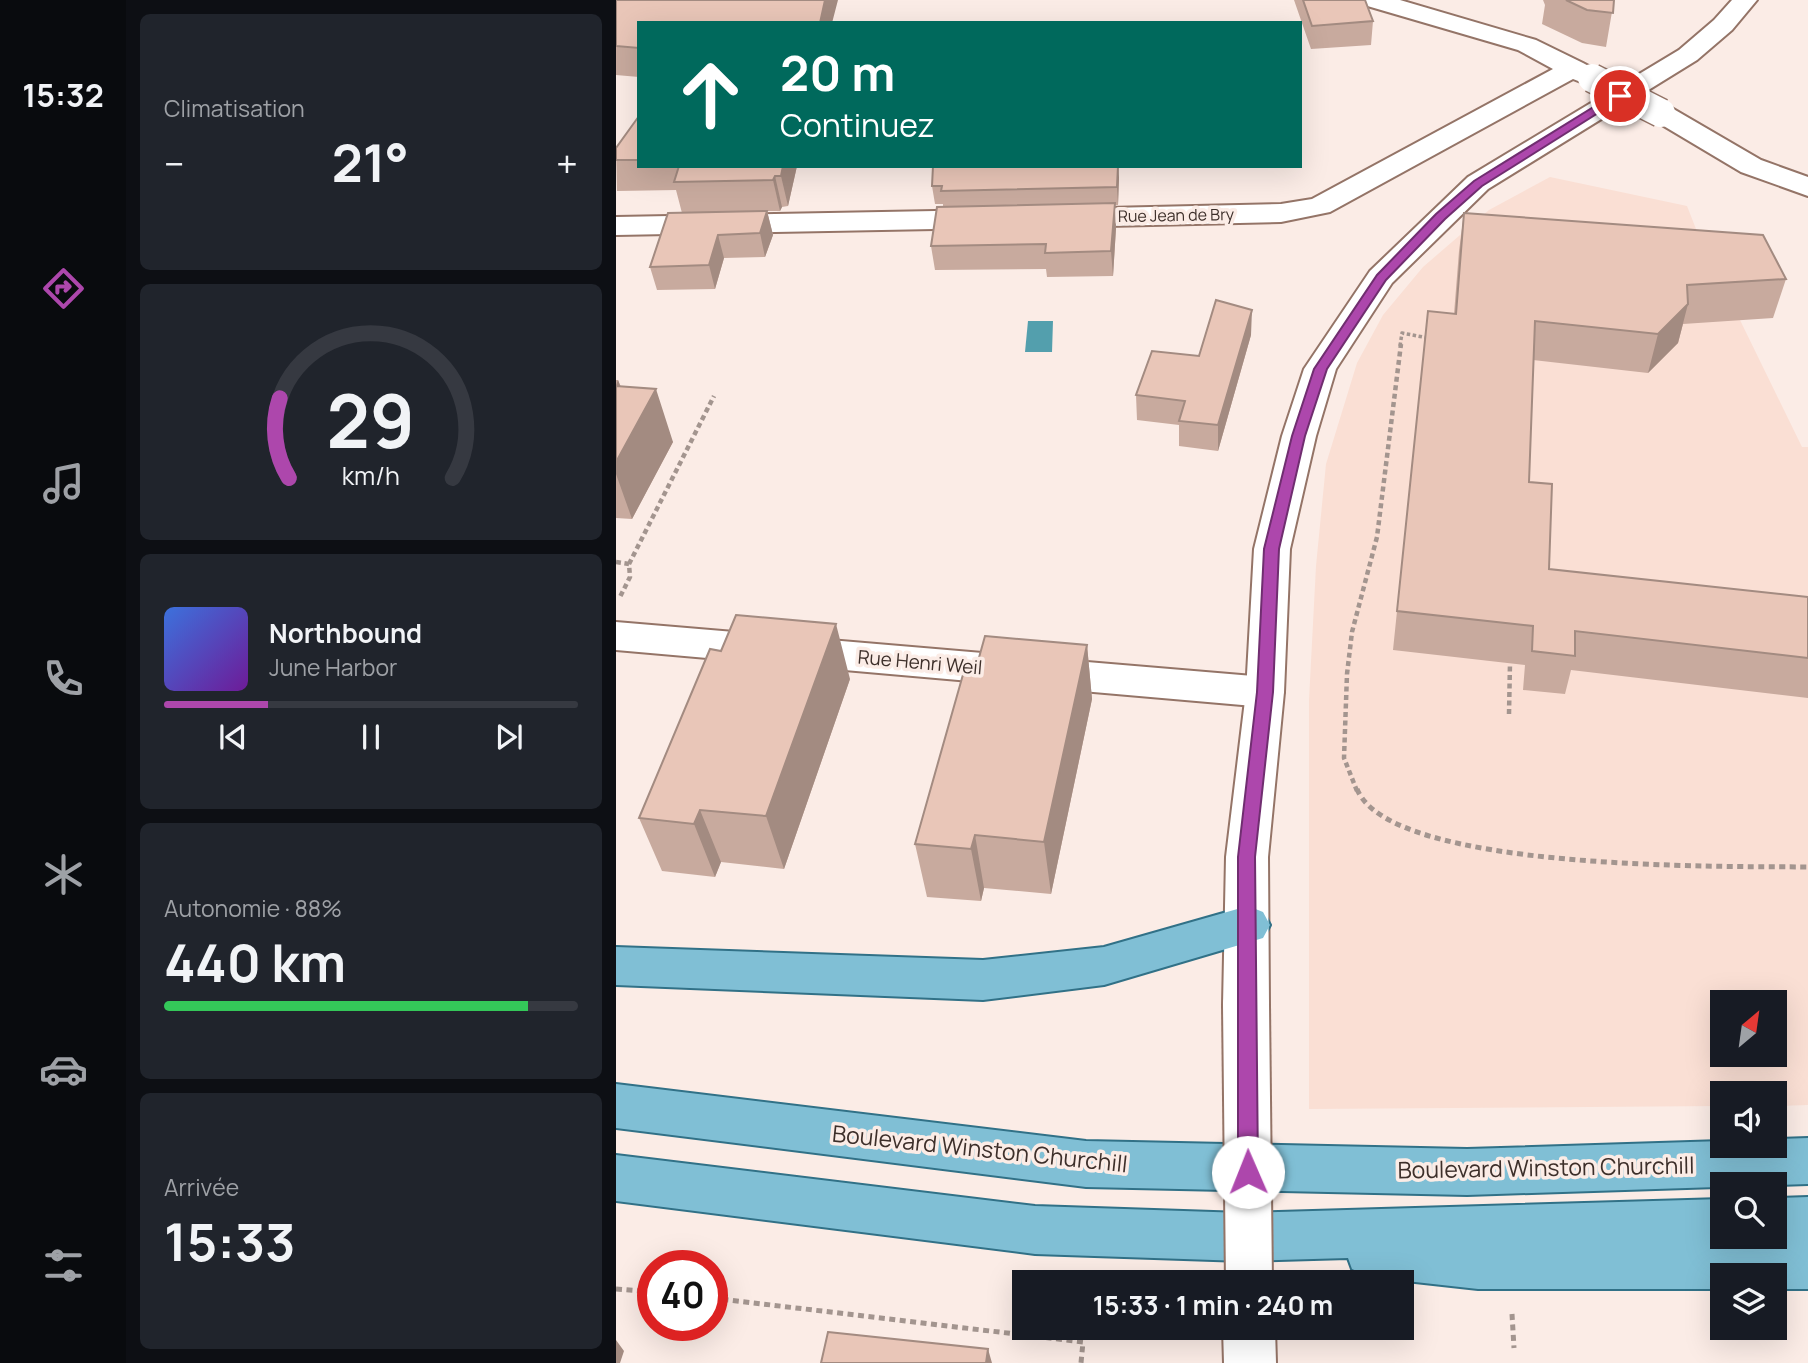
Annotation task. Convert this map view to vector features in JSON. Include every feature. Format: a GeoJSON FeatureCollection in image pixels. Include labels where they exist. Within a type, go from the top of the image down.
{"type":"FeatureCollection","features":[{"type":"Feature","properties":{"kind":"main road"},"geometry":{"type":"LineString","coordinates":[[616,966],[983,980],[1104,967],[1248,925]]}},
{"type":"Feature","properties":{"kind":"main road","name":"Boulevard Winston Churchill"},"geometry":{"type":"LineString","coordinates":[[616,1106],[1086,1164],[1468,1172],[1808,1161]]}},
{"type":"Feature","properties":{"kind":"main road"},"geometry":{"type":"LineString","coordinates":[[616,1178],[1035,1230],[1246,1260],[1478,1265],[1808,1264]]}},
{"type":"Feature","properties":{"kind":"main road"},"geometry":{"type":"LineString","coordinates":[[1787,1222],[1808,1221]]}},
{"type":"Feature","properties":{"kind":"main road"},"geometry":{"type":"LineString","coordinates":[[1246,1260],[1710,1224]]}},
{"type":"Feature","properties":{"kind":"street"},"geometry":{"type":"LineString","coordinates":[[1373,0],[1527,46],[1661,113],[1751,166],[1808,187]]}},
{"type":"Feature","properties":{"kind":"street"},"geometry":{"type":"LineString","coordinates":[[1246,1260],[1247,857],[1265,692],[1272,549],[1298,436],[1320,369],[1381,277],[1411,245],[1478,183],[1688,55],[1723,25],[1745,0]]}},
{"type":"Feature","properties":{"kind":"street","name":"Rue Jean de Bry"},"geometry":{"type":"LineString","coordinates":[[616,226],[1281,213],[1320,206],[1583,73]]}},
{"type":"Feature","properties":{"kind":"street","name":"Rue Henri Weil"},"geometry":{"type":"LineString","coordinates":[[616,636],[1265,692]]}},
{"type":"Feature","properties":{"kind":"street"},"geometry":{"type":"LineString","coordinates":[[1249,1340],[1250,1363]]}},
{"type":"Feature","properties":{"kind":"path"},"geometry":{"type":"LineString","coordinates":[[1439,340],[1402,333],[1377,537],[1352,632],[1347,674],[1344,758],[1361,800],[1385,820],[1426,837],[1485,849],[1650,865],[1808,867]]}},
{"type":"Feature","properties":{"kind":"path"},"geometry":{"type":"LineString","coordinates":[[616,604],[630,577],[629,564],[714,396]]}},
{"type":"Feature","properties":{"kind":"path"},"geometry":{"type":"LineString","coordinates":[[616,562],[629,564]]}},
{"type":"Feature","properties":{"kind":"path"},"geometry":{"type":"LineString","coordinates":[[1509,714],[1510,663]]}},
{"type":"Feature","properties":{"kind":"path"},"geometry":{"type":"LineString","coordinates":[[616,1289],[637,1291]]}},
{"type":"Feature","properties":{"kind":"path"},"geometry":{"type":"LineString","coordinates":[[728,1300],[1083,1342],[1081,1363]]}},
{"type":"Feature","properties":{"kind":"path"},"geometry":{"type":"LineString","coordinates":[[1511,1306],[1514,1348]]}},
{"type":"Feature","properties":{"kind":"shaded area"},"geometry":{"type":"Polygon","coordinates":[[[1550,177],[1687,206],[1698,234],[1802,447],[1808,447],[1808,1105],[1787,1106],[1787,1081],[1710,1081],[1710,1106],[1309,1109],[1309,700],[1316,566],[1326,464],[1357,363],[1383,315],[1423,267],[1489,210],[1550,177]]]}},
{"type":"Feature","properties":{"kind":"water"},"geometry":{"type":"Polygon","coordinates":[[[1028,321],[1053,321],[1052,352],[1025,352],[1028,321]]]}},
{"type":"Feature","properties":{"kind":"building"},"geometry":{"type":"Polygon","coordinates":[[[616,0],[825,0],[820,21],[637,21],[637,48],[616,46],[616,0]]]}},
{"type":"Feature","properties":{"kind":"building"},"geometry":{"type":"Polygon","coordinates":[[[1303,0],[1365,0],[1373,21],[1312,26],[1303,0]]]}},
{"type":"Feature","properties":{"kind":"building"},"geometry":{"type":"Polygon","coordinates":[[[1566,0],[1614,0],[1613,13],[1587,10],[1566,0]]]}},
{"type":"Feature","properties":{"kind":"building"},"geometry":{"type":"Polygon","coordinates":[[[637,119],[637,160],[616,160],[616,148],[637,119]]]}},
{"type":"Feature","properties":{"kind":"building"},"geometry":{"type":"Polygon","coordinates":[[[678,168],[783,168],[781,176],[775,176],[773,180],[674,182],[678,168]]]}},
{"type":"Feature","properties":{"kind":"building"},"geometry":{"type":"Polygon","coordinates":[[[933,168],[1118,168],[1117,187],[941,191],[942,186],[932,186],[933,168]]]}},
{"type":"Feature","properties":{"kind":"building"},"geometry":{"type":"Polygon","coordinates":[[[1115,203],[1111,251],[1045,253],[1046,244],[931,246],[937,207],[1115,203]]]}},
{"type":"Feature","properties":{"kind":"building"},"geometry":{"type":"Polygon","coordinates":[[[767,211],[760,233],[718,235],[709,265],[650,267],[668,213],[767,211]]]}},
{"type":"Feature","properties":{"kind":"building"},"geometry":{"type":"Polygon","coordinates":[[[1464,213],[1763,235],[1786,279],[1687,285],[1688,304],[1658,334],[1535,321],[1529,482],[1552,484],[1549,569],[1808,597],[1808,658],[1575,631],[1575,656],[1532,651],[1533,626],[1397,611],[1428,311],[1456,314],[1464,213]]]}},
{"type":"Feature","properties":{"kind":"building"},"geometry":{"type":"Polygon","coordinates":[[[1216,300],[1252,310],[1218,425],[1179,421],[1185,401],[1136,395],[1152,351],[1199,356],[1216,300]]]}},
{"type":"Feature","properties":{"kind":"building"},"geometry":{"type":"Polygon","coordinates":[[[616,386],[656,389],[616,462],[616,386]]]}},
{"type":"Feature","properties":{"kind":"building"},"geometry":{"type":"Polygon","coordinates":[[[736,615],[836,624],[766,816],[700,810],[694,824],[639,818],[710,649],[721,651],[736,615]]]}},
{"type":"Feature","properties":{"kind":"building"},"geometry":{"type":"Polygon","coordinates":[[[985,636],[1087,645],[1044,842],[975,835],[971,849],[915,844],[964,671],[975,672],[985,636]]]}},
{"type":"Feature","properties":{"kind":"building"},"geometry":{"type":"Polygon","coordinates":[[[828,1332],[988,1349],[986,1363],[821,1363],[828,1332]]]}},
{"type":"Feature","properties":{"kind":"route"},"geometry":{"type":"LineString","coordinates":[[1248,1172],[1247,857],[1265,692],[1272,549],[1298,436],[1320,369],[1381,277],[1411,245],[1478,183],[1620,96]]}}]}
